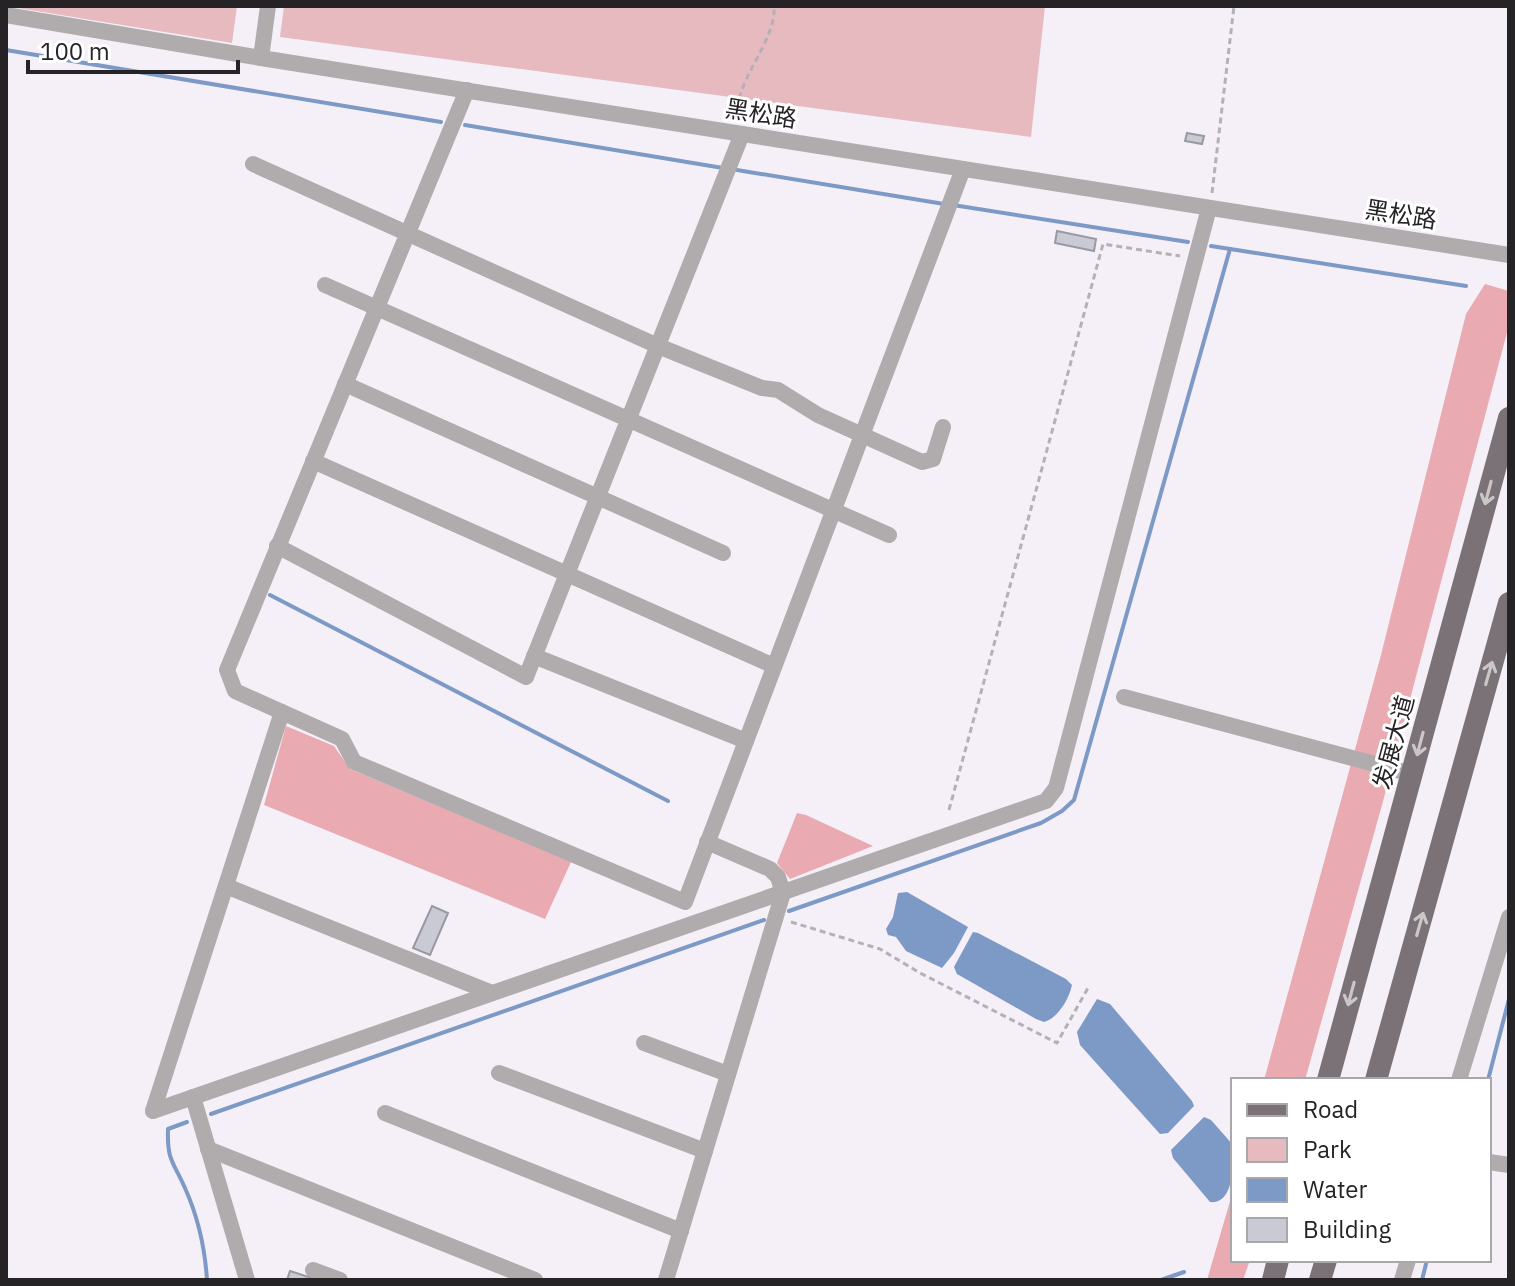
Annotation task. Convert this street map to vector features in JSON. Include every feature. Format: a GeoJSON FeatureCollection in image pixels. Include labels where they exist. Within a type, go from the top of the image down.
{"type":"FeatureCollection","features":[{"type":"Feature","properties":{"kind":"main road","name":"发展大道"},"geometry":{"type":"LineString","coordinates":[[1329,1078],[1509,418]]}},
{"type":"Feature","properties":{"kind":"main road"},"geometry":{"type":"LineString","coordinates":[[1377,1078],[1509,603]]}},
{"type":"Feature","properties":{"kind":"street"},"geometry":{"type":"LineString","coordinates":[[261,58],[268,6]]}},
{"type":"Feature","properties":{"kind":"street","name":"黑松路"},"geometry":{"type":"LineString","coordinates":[[6,15],[1509,255]]}},
{"type":"Feature","properties":{"kind":"street"},"geometry":{"type":"LineString","coordinates":[[467,90],[227,670],[235,691],[342,739],[354,762],[685,902],[963,169]]}},
{"type":"Feature","properties":{"kind":"street"},"geometry":{"type":"LineString","coordinates":[[277,546],[526,677],[742,134]]}},
{"type":"Feature","properties":{"kind":"street"},"geometry":{"type":"LineString","coordinates":[[253,164],[658,346],[762,388],[778,390],[818,415],[922,462],[933,459],[943,427]]}},
{"type":"Feature","properties":{"kind":"street"},"geometry":{"type":"LineString","coordinates":[[282,712],[153,1111],[1046,801],[1056,788],[1209,208]]}},
{"type":"Feature","properties":{"kind":"street"},"geometry":{"type":"LineString","coordinates":[[325,285],[889,535]]}},
{"type":"Feature","properties":{"kind":"street"},"geometry":{"type":"LineString","coordinates":[[345,384],[723,553]]}},
{"type":"Feature","properties":{"kind":"street"},"geometry":{"type":"LineString","coordinates":[[313,461],[774,666]]}},
{"type":"Feature","properties":{"kind":"street"},"geometry":{"type":"LineString","coordinates":[[534,656],[746,741]]}},
{"type":"Feature","properties":{"kind":"street"},"geometry":{"type":"LineString","coordinates":[[1124,697],[1412,774]]}},
{"type":"Feature","properties":{"kind":"street"},"geometry":{"type":"LineString","coordinates":[[666,1280],[783,893],[778,877],[770,869],[707,842]]}},
{"type":"Feature","properties":{"kind":"street"},"geometry":{"type":"LineString","coordinates":[[226,886],[492,993]]}},
{"type":"Feature","properties":{"kind":"street"},"geometry":{"type":"LineString","coordinates":[[1460,1078],[1509,917]]}},
{"type":"Feature","properties":{"kind":"street"},"geometry":{"type":"LineString","coordinates":[[644,1043],[728,1074]]}},
{"type":"Feature","properties":{"kind":"street"},"geometry":{"type":"LineString","coordinates":[[499,1073],[705,1151]]}},
{"type":"Feature","properties":{"kind":"street"},"geometry":{"type":"LineString","coordinates":[[193,1097],[247,1280]]}},
{"type":"Feature","properties":{"kind":"street"},"geometry":{"type":"LineString","coordinates":[[385,1113],[681,1231]]}},
{"type":"Feature","properties":{"kind":"street"},"geometry":{"type":"LineString","coordinates":[[208,1149],[535,1280]]}},
{"type":"Feature","properties":{"kind":"street"},"geometry":{"type":"LineString","coordinates":[[313,1270],[340,1280]]}},
{"type":"Feature","properties":{"kind":"path"},"geometry":{"type":"LineString","coordinates":[[742,134],[737,112],[746,81],[775,20],[774,6]]}},
{"type":"Feature","properties":{"kind":"path"},"geometry":{"type":"LineString","coordinates":[[1209,208],[1219,149],[1234,6]]}},
{"type":"Feature","properties":{"kind":"path"},"geometry":{"type":"LineString","coordinates":[[949,810],[1103,244],[1196,259]]}},
{"type":"Feature","properties":{"kind":"path"},"geometry":{"type":"LineString","coordinates":[[776,917],[880,949],[920,973],[1057,1043],[1088,988]]}},
{"type":"Feature","properties":{"kind":"green space"},"geometry":{"type":"Polygon","coordinates":[[[6,6],[237,6],[232,43],[6,6]]]}},
{"type":"Feature","properties":{"kind":"green space"},"geometry":{"type":"Polygon","coordinates":[[[284,6],[1045,6],[1031,137],[280,37],[284,6]]]}},
{"type":"Feature","properties":{"kind":"shaded area"},"geometry":{"type":"Polygon","coordinates":[[[1485,284],[1509,291],[1509,325],[1382,805],[1306,1078],[1265,1078],[1381,655],[1466,314],[1485,284]]]}},
{"type":"Feature","properties":{"kind":"shaded area"},"geometry":{"type":"Polygon","coordinates":[[[286,726],[334,746],[350,769],[571,862],[545,919],[264,805],[286,726]]]}},
{"type":"Feature","properties":{"kind":"shaded area"},"geometry":{"type":"Polygon","coordinates":[[[797,813],[873,846],[790,879],[777,863],[797,813]]]}},
{"type":"Feature","properties":{"kind":"shaded area"},"geometry":{"type":"Polygon","coordinates":[[[1231,1198],[1231,1262],[1249,1262],[1243,1280],[1207,1280],[1231,1198]]]}},
{"type":"Feature","properties":{"kind":"water"},"geometry":{"type":"Polygon","coordinates":[[[907,892],[968,927],[942,968],[906,951],[896,937],[888,935],[886,929],[893,917],[898,893],[907,892]]]}},
{"type":"Feature","properties":{"kind":"water"},"geometry":{"type":"Polygon","coordinates":[[[973,932],[1066,979],[1072,985],[1066,1002],[1058,1012],[1044,1022],[1036,1019],[957,974],[954,967],[973,932]]]}},
{"type":"Feature","properties":{"kind":"water"},"geometry":{"type":"Polygon","coordinates":[[[1097,999],[1110,1004],[1192,1101],[1194,1106],[1168,1133],[1160,1134],[1080,1045],[1077,1032],[1097,999]]]}},
{"type":"Feature","properties":{"kind":"water"},"geometry":{"type":"Polygon","coordinates":[[[1204,1117],[1211,1120],[1231,1143],[1231,1181],[1224,1197],[1210,1202],[1173,1158],[1171,1150],[1204,1117]]]}},
{"type":"Feature","properties":{"kind":"building"},"geometry":{"type":"Polygon","coordinates":[[[1187,133],[1204,136],[1202,144],[1185,141],[1187,133]]]}},
{"type":"Feature","properties":{"kind":"building"},"geometry":{"type":"Polygon","coordinates":[[[1057,231],[1096,239],[1094,251],[1055,243],[1057,231]]]}},
{"type":"Feature","properties":{"kind":"building"},"geometry":{"type":"Polygon","coordinates":[[[432,906],[448,913],[430,955],[413,948],[432,906]]]}},
{"type":"Feature","properties":{"kind":"building"},"geometry":{"type":"Polygon","coordinates":[[[290,1271],[312,1278],[287,1280],[290,1271]]]}},
{"type":"Feature","properties":{"kind":"waterway"},"geometry":{"type":"LineString","coordinates":[[6,50],[441,122]]}},
{"type":"Feature","properties":{"kind":"waterway"},"geometry":{"type":"LineString","coordinates":[[465,125],[723,168]]}},
{"type":"Feature","properties":{"kind":"waterway"},"geometry":{"type":"LineString","coordinates":[[731,169],[944,204]]}},
{"type":"Feature","properties":{"kind":"waterway"},"geometry":{"type":"LineString","coordinates":[[953,205],[1188,242]]}},
{"type":"Feature","properties":{"kind":"waterway"},"geometry":{"type":"LineString","coordinates":[[1211,246],[1466,286]]}},
{"type":"Feature","properties":{"kind":"waterway"},"geometry":{"type":"LineString","coordinates":[[789,911],[1041,823],[1074,800],[1230,249]]}},
{"type":"Feature","properties":{"kind":"waterway"},"geometry":{"type":"LineString","coordinates":[[270,595],[668,801]]}},
{"type":"Feature","properties":{"kind":"waterway"},"geometry":{"type":"LineString","coordinates":[[211,1114],[764,920]]}},
{"type":"Feature","properties":{"kind":"waterway"},"geometry":{"type":"LineString","coordinates":[[1489,1078],[1509,999]]}},
{"type":"Feature","properties":{"kind":"waterway"},"geometry":{"type":"LineString","coordinates":[[187,1122],[168,1129],[169,1148],[197,1222],[207,1280]]}},
{"type":"Feature","properties":{"kind":"waterway"},"geometry":{"type":"LineString","coordinates":[[1422,1280],[1426,1262]]}},
{"type":"Feature","properties":{"kind":"waterway"},"geometry":{"type":"LineString","coordinates":[[1161,1280],[1184,1272]]}}]}
